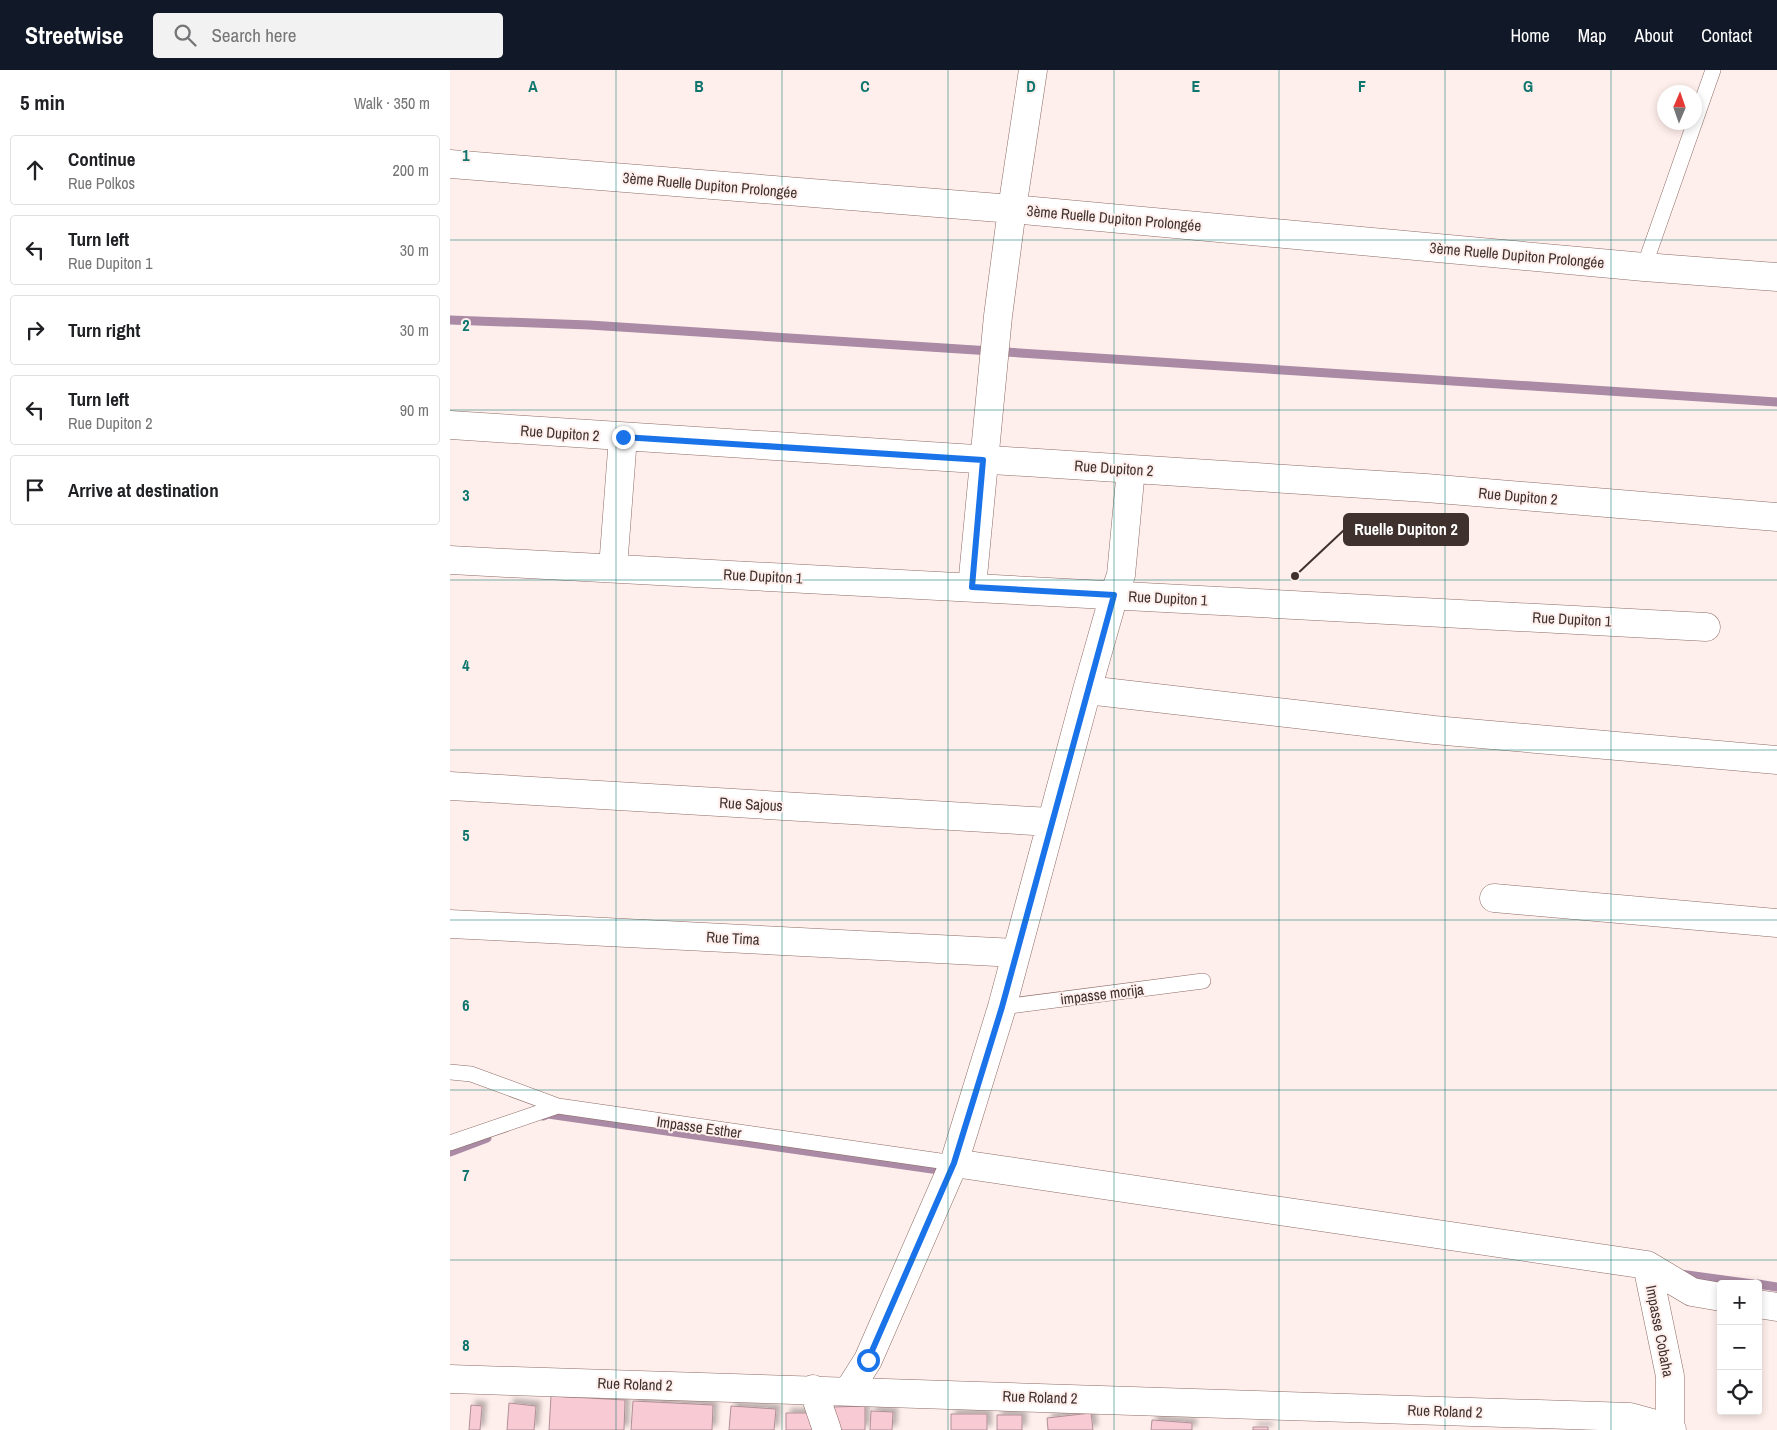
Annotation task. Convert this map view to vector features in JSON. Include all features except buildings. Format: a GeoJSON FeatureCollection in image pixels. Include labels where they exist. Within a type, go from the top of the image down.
{"type":"FeatureCollection","features":[{"type":"Feature","properties":{"kind":"street"},"geometry":{"type":"LineString","coordinates":[[972,587],[998,316],[1033,70]]}},
{"type":"Feature","properties":{"kind":"street","name":"3ème Ruelle Dupiton Prolongée"},"geometry":{"type":"LineString","coordinates":[[450,164],[1012,209],[1644,267],[1777,277]]}},
{"type":"Feature","properties":{"kind":"street","name":"Rue Dupiton 2"},"geometry":{"type":"LineString","coordinates":[[450,425],[1426,488],[1777,517]]}},
{"type":"Feature","properties":{"kind":"street"},"geometry":{"type":"LineString","coordinates":[[613,568],[623,437]]}},
{"type":"Feature","properties":{"kind":"street"},"geometry":{"type":"LineString","coordinates":[[849,1390],[868,1360],[951,1170],[1002,1007],[1087,690],[1114,595],[1122,575],[1131,469]]}},
{"type":"Feature","properties":{"kind":"street","name":"Rue Dupiton 1"},"geometry":{"type":"LineString","coordinates":[[450,560],[1706,626]]}},
{"type":"Feature","properties":{"kind":"street"},"geometry":{"type":"LineString","coordinates":[[1087,690],[1434,730],[1777,760]]}},
{"type":"Feature","properties":{"kind":"street","name":"Rue Sajous"},"geometry":{"type":"LineString","coordinates":[[450,786],[1051,822]]}},
{"type":"Feature","properties":{"kind":"street"},"geometry":{"type":"LineString","coordinates":[[1494,898],[1777,924]]}},
{"type":"Feature","properties":{"kind":"street","name":"Rue Tima"},"geometry":{"type":"LineString","coordinates":[[450,924],[1016,953]]}},
{"type":"Feature","properties":{"kind":"street"},"geometry":{"type":"LineString","coordinates":[[951,1170],[1647,1265],[1692,1292],[1717,1296]]}},
{"type":"Feature","properties":{"kind":"street","name":"Impasse Cobaha"},"geometry":{"type":"LineString","coordinates":[[1647,1265],[1670,1376],[1671,1429]]}},
{"type":"Feature","properties":{"kind":"street"},"geometry":{"type":"LineString","coordinates":[[1762,1305],[1777,1307]]}},
{"type":"Feature","properties":{"kind":"street","name":"Rue Roland 2"},"geometry":{"type":"LineString","coordinates":[[450,1379],[849,1390],[1630,1417],[1671,1429]]}},
{"type":"Feature","properties":{"kind":"street"},"geometry":{"type":"LineString","coordinates":[[813,1389],[827,1430]]}},
{"type":"Feature","properties":{"kind":"lane"},"geometry":{"type":"LineString","coordinates":[[1644,267],[1713,70]]}},
{"type":"Feature","properties":{"kind":"lane","name":"impasse morija"},"geometry":{"type":"LineString","coordinates":[[1002,1007],[1203,981]]}},
{"type":"Feature","properties":{"kind":"lane","name":"Impasse Esther"},"geometry":{"type":"LineString","coordinates":[[450,1072],[471,1074],[558,1106],[951,1170]]}},
{"type":"Feature","properties":{"kind":"lane"},"geometry":{"type":"LineString","coordinates":[[450,1144],[558,1106]]}},
{"type":"Feature","properties":{"kind":"waterway"},"geometry":{"type":"LineString","coordinates":[[450,320],[589,325],[1777,402]]}},
{"type":"Feature","properties":{"kind":"waterway"},"geometry":{"type":"LineString","coordinates":[[543,1116],[548,1114],[946,1171]]}},
{"type":"Feature","properties":{"kind":"waterway"},"geometry":{"type":"LineString","coordinates":[[450,1152],[487,1138]]}},
{"type":"Feature","properties":{"kind":"waterway"},"geometry":{"type":"LineString","coordinates":[[1680,1274],[1724,1280]]}},
{"type":"Feature","properties":{"kind":"waterway"},"geometry":{"type":"LineString","coordinates":[[1762,1285],[1777,1287]]}},
{"type":"Feature","properties":{"kind":"place","name":"Ruelle Dupiton 2"},"geometry":{"type":"Point","coordinates":[1295,576]}},
{"type":"Feature","properties":{"kind":"route"},"geometry":{"type":"LineString","coordinates":[[623,437],[983,460],[972,587],[1114,595],[1002,1007],[954,1163],[868,1360]]}}]}
